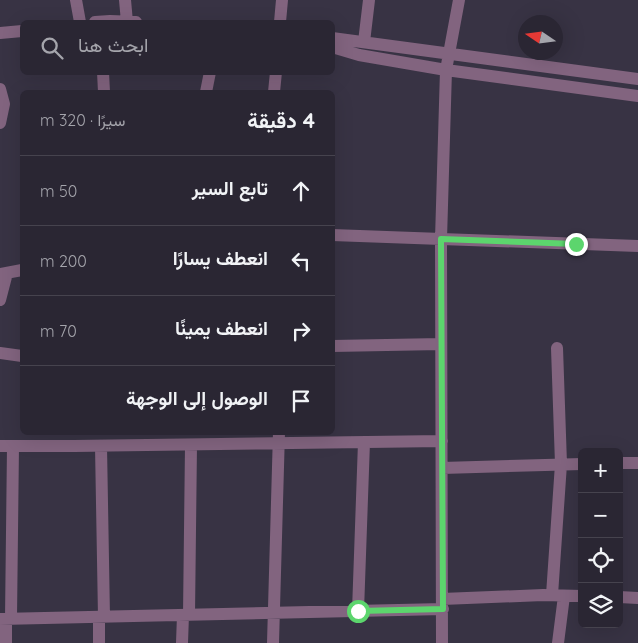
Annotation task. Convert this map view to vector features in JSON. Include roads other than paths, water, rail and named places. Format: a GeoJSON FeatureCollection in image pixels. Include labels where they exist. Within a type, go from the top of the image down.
{"type":"FeatureCollection","features":[{"type":"Feature","properties":{"kind":"street"},"geometry":{"type":"LineString","coordinates":[[76,0],[80,20]]}},
{"type":"Feature","properties":{"kind":"street"},"geometry":{"type":"LineString","coordinates":[[125,0],[128,20]]}},
{"type":"Feature","properties":{"kind":"street"},"geometry":{"type":"LineString","coordinates":[[280,20],[282,0]]}},
{"type":"Feature","properties":{"kind":"street"},"geometry":{"type":"LineString","coordinates":[[364,42],[369,0]]}},
{"type":"Feature","properties":{"kind":"street"},"geometry":{"type":"LineString","coordinates":[[442,643],[441,239],[446,70],[459,0]]}},
{"type":"Feature","properties":{"kind":"street"},"geometry":{"type":"LineString","coordinates":[[0,33],[20,31]]}},
{"type":"Feature","properties":{"kind":"street"},"geometry":{"type":"LineString","coordinates":[[335,38],[638,80]]}},
{"type":"Feature","properties":{"kind":"street"},"geometry":{"type":"LineString","coordinates":[[335,47],[359,55],[446,70],[638,96]]}},
{"type":"Feature","properties":{"kind":"street"},"geometry":{"type":"LineString","coordinates":[[103,75],[104,90]]}},
{"type":"Feature","properties":{"kind":"street"},"geometry":{"type":"LineString","coordinates":[[206,90],[209,75]]}},
{"type":"Feature","properties":{"kind":"street"},"geometry":{"type":"LineString","coordinates":[[274,90],[276,75]]}},
{"type":"Feature","properties":{"kind":"street"},"geometry":{"type":"LineString","coordinates":[[0,89],[4,104],[0,123]]}},
{"type":"Feature","properties":{"kind":"street"},"geometry":{"type":"LineString","coordinates":[[335,235],[638,246]]}},
{"type":"Feature","properties":{"kind":"street"},"geometry":{"type":"LineString","coordinates":[[0,300],[4,274],[20,270]]}},
{"type":"Feature","properties":{"kind":"street"},"geometry":{"type":"LineString","coordinates":[[335,346],[441,344]]}},
{"type":"Feature","properties":{"kind":"street"},"geometry":{"type":"LineString","coordinates":[[557,348],[561,464],[558,643]]}},
{"type":"Feature","properties":{"kind":"street"},"geometry":{"type":"LineString","coordinates":[[0,353],[20,356]]}},
{"type":"Feature","properties":{"kind":"street"},"geometry":{"type":"LineString","coordinates":[[6,643],[7,446],[191,444],[279,438],[364,442],[442,440]]}},
{"type":"Feature","properties":{"kind":"street"},"geometry":{"type":"LineString","coordinates":[[273,643],[279,438]]}},
{"type":"Feature","properties":{"kind":"street"},"geometry":{"type":"LineString","coordinates":[[358,611],[364,442]]}},
{"type":"Feature","properties":{"kind":"street"},"geometry":{"type":"LineString","coordinates":[[182,643],[186,615],[191,444]]}},
{"type":"Feature","properties":{"kind":"street"},"geometry":{"type":"LineString","coordinates":[[99,643],[101,617],[101,446]]}},
{"type":"Feature","properties":{"kind":"street"},"geometry":{"type":"LineString","coordinates":[[623,463],[638,463]]}},
{"type":"Feature","properties":{"kind":"street"},"geometry":{"type":"LineString","coordinates":[[442,468],[578,464]]}},
{"type":"Feature","properties":{"kind":"street"},"geometry":{"type":"LineString","coordinates":[[6,619],[358,611],[578,596]]}},
{"type":"Feature","properties":{"kind":"street"},"geometry":{"type":"LineString","coordinates":[[623,597],[638,598]]}}]}
